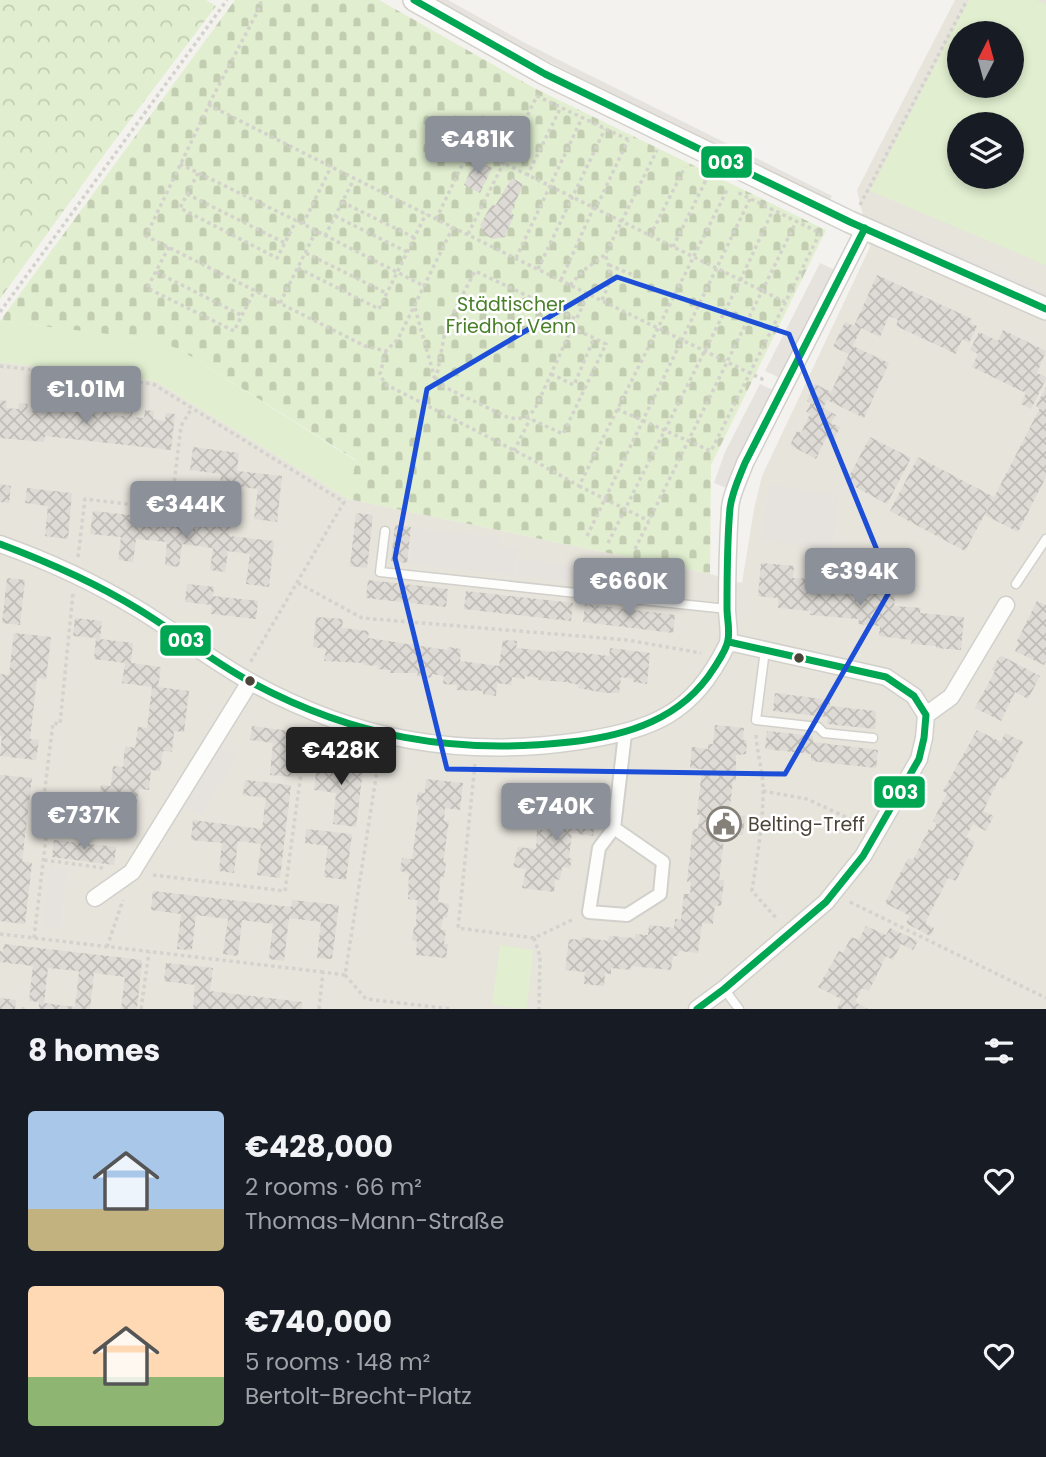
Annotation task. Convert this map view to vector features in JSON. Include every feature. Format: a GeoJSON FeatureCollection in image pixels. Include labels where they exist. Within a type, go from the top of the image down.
{"type":"FeatureCollection","features":[{"type":"Feature","properties":{"kind":"street"},"geometry":{"type":"LineString","coordinates":[[414,0],[545,74],[858,225],[1046,309]]}},
{"type":"Feature","properties":{"kind":"street"},"geometry":{"type":"LineString","coordinates":[[0,544],[75,573],[138,609],[246,679],[341,724],[382,736],[477,748],[550,745],[625,734],[672,714],[690,700],[729,642],[727,608],[730,505],[745,464],[783,390],[858,225]]}},
{"type":"Feature","properties":{"kind":"street"},"geometry":{"type":"LineString","coordinates":[[926,715],[951,697],[1006,605]]}},
{"type":"Feature","properties":{"kind":"street"},"geometry":{"type":"LineString","coordinates":[[697,1009],[790,934],[832,894],[863,856],[919,760],[924,738],[926,715],[914,696],[886,677],[729,642]]}},
{"type":"Feature","properties":{"kind":"street"},"geometry":{"type":"LineString","coordinates":[[95,898],[132,872],[246,679]]}},
{"type":"Feature","properties":{"kind":"street"},"geometry":{"type":"LineString","coordinates":[[614,828],[663,862],[660,894],[627,915],[589,912],[599,848],[614,828],[625,734]]}},
{"type":"Feature","properties":{"kind":"lane"},"geometry":{"type":"LineString","coordinates":[[384,531],[380,572],[727,608]]}},
{"type":"Feature","properties":{"kind":"lane"},"geometry":{"type":"LineString","coordinates":[[1016,584],[1046,539]]}},
{"type":"Feature","properties":{"kind":"lane"},"geometry":{"type":"LineString","coordinates":[[765,650],[756,720],[818,727],[824,733],[873,738]]}},
{"type":"Feature","properties":{"kind":"lane"},"geometry":{"type":"LineString","coordinates":[[724,989],[739,1009]]}},
{"type":"Feature","properties":{"kind":"path"},"geometry":{"type":"LineString","coordinates":[[0,312],[228,0]]}},
{"type":"Feature","properties":{"kind":"path"},"geometry":{"type":"LineString","coordinates":[[260,0],[261,5],[209,104],[146,236],[365,346],[386,351]]}},
{"type":"Feature","properties":{"kind":"path"},"geometry":{"type":"LineString","coordinates":[[858,225],[967,0]]}},
{"type":"Feature","properties":{"kind":"path"},"geometry":{"type":"LineString","coordinates":[[468,234],[537,96],[637,144]]}},
{"type":"Feature","properties":{"kind":"path"},"geometry":{"type":"LineString","coordinates":[[209,104],[354,179],[783,390]]}},
{"type":"Feature","properties":{"kind":"path"},"geometry":{"type":"LineString","coordinates":[[527,176],[561,107]]}},
{"type":"Feature","properties":{"kind":"path"},"geometry":{"type":"LineString","coordinates":[[516,258],[582,118]]}},
{"type":"Feature","properties":{"kind":"path"},"geometry":{"type":"LineString","coordinates":[[538,269],[605,129]]}},
{"type":"Feature","properties":{"kind":"path"},"geometry":{"type":"LineString","coordinates":[[570,285],[584,270],[605,255],[666,132]]}},
{"type":"Feature","properties":{"kind":"path"},"geometry":{"type":"LineString","coordinates":[[561,280],[628,139]]}},
{"type":"Feature","properties":{"kind":"path"},"geometry":{"type":"LineString","coordinates":[[436,219],[471,147],[785,302]]}},
{"type":"Feature","properties":{"kind":"path"},"geometry":{"type":"LineString","coordinates":[[646,148],[665,158]]}},
{"type":"Feature","properties":{"kind":"path"},"geometry":{"type":"LineString","coordinates":[[675,162],[696,172]]}},
{"type":"Feature","properties":{"kind":"path"},"geometry":{"type":"LineString","coordinates":[[180,164],[424,286]]}},
{"type":"Feature","properties":{"kind":"path"},"geometry":{"type":"LineString","coordinates":[[303,224],[331,167]]}},
{"type":"Feature","properties":{"kind":"path"},"geometry":{"type":"LineString","coordinates":[[650,236],[685,167]]}},
{"type":"Feature","properties":{"kind":"path"},"geometry":{"type":"LineString","coordinates":[[198,173],[180,208],[277,258],[296,220]]}},
{"type":"Feature","properties":{"kind":"path"},"geometry":{"type":"LineString","coordinates":[[617,409],[711,451],[820,233],[707,178],[673,247]]}},
{"type":"Feature","properties":{"kind":"path"},"geometry":{"type":"LineString","coordinates":[[325,236],[354,179]]}},
{"type":"Feature","properties":{"kind":"path"},"geometry":{"type":"LineString","coordinates":[[579,486],[728,188]]}},
{"type":"Feature","properties":{"kind":"path"},"geometry":{"type":"LineString","coordinates":[[187,194],[285,243]]}},
{"type":"Feature","properties":{"kind":"path"},"geometry":{"type":"LineString","coordinates":[[587,536],[750,199]]}},
{"type":"Feature","properties":{"kind":"path"},"geometry":{"type":"LineString","coordinates":[[342,202],[415,237]]}},
{"type":"Feature","properties":{"kind":"path"},"geometry":{"type":"LineString","coordinates":[[608,543],[773,210]]}},
{"type":"Feature","properties":{"kind":"path"},"geometry":{"type":"LineString","coordinates":[[298,268],[379,309],[426,214]]}},
{"type":"Feature","properties":{"kind":"path"},"geometry":{"type":"LineString","coordinates":[[335,216],[407,252]]}},
{"type":"Feature","properties":{"kind":"path"},"geometry":{"type":"LineString","coordinates":[[635,549],[796,222]]}},
{"type":"Feature","properties":{"kind":"path"},"geometry":{"type":"LineString","coordinates":[[453,227],[398,340],[386,351],[380,374],[384,384],[649,521]]}},
{"type":"Feature","properties":{"kind":"path"},"geometry":{"type":"LineString","coordinates":[[280,303],[316,231]]}},
{"type":"Feature","properties":{"kind":"path"},"geometry":{"type":"LineString","coordinates":[[169,247],[147,288],[234,331],[255,290]]}},
{"type":"Feature","properties":{"kind":"path"},"geometry":{"type":"LineString","coordinates":[[306,253],[387,293]]}},
{"type":"Feature","properties":{"kind":"path"},"geometry":{"type":"LineString","coordinates":[[602,300],[611,281],[605,255]]}},
{"type":"Feature","properties":{"kind":"path"},"geometry":{"type":"LineString","coordinates":[[609,265],[633,275]]}},
{"type":"Feature","properties":{"kind":"path"},"geometry":{"type":"LineString","coordinates":[[436,383],[444,337],[475,271],[576,319]]}},
{"type":"Feature","properties":{"kind":"path"},"geometry":{"type":"LineString","coordinates":[[156,272],[242,316]]}},
{"type":"Feature","properties":{"kind":"path"},"geometry":{"type":"LineString","coordinates":[[514,451],[589,294]]}},
{"type":"Feature","properties":{"kind":"path"},"geometry":{"type":"LineString","coordinates":[[415,306],[436,383],[507,417],[528,418],[563,434],[606,344],[572,328]]}},
{"type":"Feature","properties":{"kind":"path"},"geometry":{"type":"LineString","coordinates":[[551,374],[574,385],[594,338]]}},
{"type":"Feature","properties":{"kind":"path"},"geometry":{"type":"LineString","coordinates":[[0,366],[153,384],[344,502],[246,679]]}},
{"type":"Feature","properties":{"kind":"path"},"geometry":{"type":"LineString","coordinates":[[171,509],[181,426],[192,408]]}},
{"type":"Feature","properties":{"kind":"path"},"geometry":{"type":"LineString","coordinates":[[34,938],[50,813],[42,812],[53,723],[60,724],[85,499],[202,513]]}},
{"type":"Feature","properties":{"kind":"path"},"geometry":{"type":"LineString","coordinates":[[298,583],[362,618],[627,640],[720,657]]}},
{"type":"Feature","properties":{"kind":"path"},"geometry":{"type":"LineString","coordinates":[[44,860],[285,891],[307,727],[313,711]]}},
{"type":"Feature","properties":{"kind":"path"},"geometry":{"type":"LineString","coordinates":[[756,720],[763,792],[752,891],[790,934]]}},
{"type":"Feature","properties":{"kind":"path"},"geometry":{"type":"LineString","coordinates":[[345,975],[382,736]]}},
{"type":"Feature","properties":{"kind":"path"},"geometry":{"type":"LineString","coordinates":[[477,748],[458,928],[534,938],[589,912]]}},
{"type":"Feature","properties":{"kind":"path"},"geometry":{"type":"LineString","coordinates":[[763,792],[807,799],[877,832]]}},
{"type":"Feature","properties":{"kind":"path"},"geometry":{"type":"LineString","coordinates":[[107,947],[132,872]]}},
{"type":"Feature","properties":{"kind":"path"},"geometry":{"type":"LineString","coordinates":[[832,894],[1046,998]]}},
{"type":"Feature","properties":{"kind":"path"},"geometry":{"type":"LineString","coordinates":[[0,934],[345,975],[366,999],[452,1009]]}},
{"type":"Feature","properties":{"kind":"path"},"geometry":{"type":"LineString","coordinates":[[534,938],[540,956],[539,1009]]}},
{"type":"Feature","properties":{"kind":"path"},"geometry":{"type":"LineString","coordinates":[[141,1009],[149,953]]}},
{"type":"Feature","properties":{"kind":"path"},"geometry":{"type":"LineString","coordinates":[[319,1009],[323,972]]}},
{"type":"Feature","properties":{"kind":"highlighted area"},"geometry":{"type":"Polygon","coordinates":[[[617,277],[789,334],[892,587],[785,774],[447,769],[395,558],[427,389],[617,277]]]}},
{"type":"Feature","properties":{"kind":"shaded area"},"geometry":{"type":"Polygon","coordinates":[[[434,0],[448,0],[525,43],[832,196],[829,201],[668,123],[434,0]]]}},
{"type":"Feature","properties":{"kind":"shaded area"},"geometry":{"type":"Polygon","coordinates":[[[955,0],[1046,0],[1046,1009],[0,1009],[0,362],[155,381],[348,499],[710,574],[742,583],[762,476],[870,247],[857,190],[955,0]]]}},
{"type":"Feature","properties":{"kind":"shaded area"},"geometry":{"type":"Polygon","coordinates":[[[901,227],[1046,293],[1046,299],[899,233],[901,227]]]}},
{"type":"Feature","properties":{"kind":"shaded area"},"geometry":{"type":"Polygon","coordinates":[[[820,263],[835,270],[780,378],[765,371],[820,263]]]}},
{"type":"Feature","properties":{"kind":"shaded area"},"geometry":{"type":"Polygon","coordinates":[[[760,384],[773,390],[729,489],[714,483],[725,452],[760,384]]]}},
{"type":"Feature","properties":{"kind":"shaded area"},"geometry":{"type":"Polygon","coordinates":[[[769,485],[839,495],[832,550],[762,540],[769,485]]]}},
{"type":"Feature","properties":{"kind":"shaded area"},"geometry":{"type":"Polygon","coordinates":[[[413,528],[499,538],[499,546],[517,548],[514,576],[409,564],[413,528]]]}},
{"type":"Feature","properties":{"kind":"shaded area"},"geometry":{"type":"Polygon","coordinates":[[[518,559],[647,573],[645,590],[516,576],[518,559]]]}},
{"type":"Feature","properties":{"kind":"shaded area"},"geometry":{"type":"Polygon","coordinates":[[[222,747],[237,756],[201,816],[185,807],[222,747]]]}},
{"type":"Feature","properties":{"kind":"shaded area"},"geometry":{"type":"Polygon","coordinates":[[[50,865],[67,867],[60,929],[43,926],[50,865]]]}},
{"type":"Feature","properties":{"kind":"green space"},"geometry":{"type":"Polygon","coordinates":[[[0,0],[206,0],[216,6],[0,299],[0,0]]]}},
{"type":"Feature","properties":{"kind":"green space","name":"Städtischer Friedhof Venn"},"geometry":{"type":"Polygon","coordinates":[[[235,0],[379,0],[536,89],[826,230],[711,465],[710,574],[348,499],[356,460],[179,349],[149,339],[0,321],[235,0]]]}},
{"type":"Feature","properties":{"kind":"green space"},"geometry":{"type":"Polygon","coordinates":[[[969,0],[1036,0],[1046,5],[1046,265],[870,191],[947,42],[947,98],[1024,98],[1024,21],[958,21],[969,0]]]}},
{"type":"Feature","properties":{"kind":"green space"},"geometry":{"type":"Polygon","coordinates":[[[0,321],[149,339],[179,349],[356,461],[348,499],[155,381],[0,362],[0,321]]]}},
{"type":"Feature","properties":{"kind":"green space"},"geometry":{"type":"Polygon","coordinates":[[[500,945],[533,950],[527,1009],[492,1005],[500,945]]]}},
{"type":"Feature","properties":{"kind":"building"},"geometry":{"type":"Polygon","coordinates":[[[475,160],[492,168],[480,193],[464,185],[475,160]]]}},
{"type":"Feature","properties":{"kind":"building"},"geometry":{"type":"Polygon","coordinates":[[[512,178],[523,184],[511,213],[514,215],[505,237],[493,239],[485,235],[480,225],[512,178]]]}},
{"type":"Feature","properties":{"kind":"building"},"geometry":{"type":"Polygon","coordinates":[[[877,275],[972,319],[970,323],[977,326],[969,343],[962,339],[956,354],[896,326],[898,320],[889,316],[880,337],[861,328],[853,346],[889,363],[864,418],[827,400],[823,408],[836,415],[831,423],[840,427],[833,442],[826,438],[816,459],[790,445],[797,431],[801,433],[810,414],[806,412],[811,403],[807,401],[815,384],[831,392],[849,354],[833,347],[845,322],[854,326],[877,275]]]}},
{"type":"Feature","properties":{"kind":"building"},"geometry":{"type":"Polygon","coordinates":[[[1003,330],[1046,351],[1037,373],[1046,379],[1031,409],[1021,404],[1026,393],[972,367],[978,354],[970,350],[979,332],[998,341],[1003,330]]]}},
{"type":"Feature","properties":{"kind":"building"},"geometry":{"type":"Polygon","coordinates":[[[1046,387],[1046,477],[1018,532],[985,515],[1040,408],[1036,406],[1046,387]]]}},
{"type":"Feature","properties":{"kind":"building"},"geometry":{"type":"Polygon","coordinates":[[[0,400],[7,401],[6,408],[18,409],[19,403],[28,404],[27,410],[38,411],[39,405],[61,408],[62,400],[71,401],[70,409],[81,411],[82,402],[91,404],[90,412],[103,413],[104,405],[112,406],[111,415],[123,416],[124,408],[133,409],[132,417],[144,418],[145,410],[154,411],[153,419],[165,421],[166,413],[175,414],[171,450],[45,436],[44,442],[0,438],[0,400]]]}},
{"type":"Feature","properties":{"kind":"building"},"geometry":{"type":"Polygon","coordinates":[[[870,437],[911,458],[887,504],[846,482],[870,437]]]}},
{"type":"Feature","properties":{"kind":"building"},"geometry":{"type":"Polygon","coordinates":[[[193,447],[239,453],[237,471],[282,476],[277,522],[254,519],[258,489],[235,486],[234,499],[219,497],[221,474],[190,470],[193,447]]]}},
{"type":"Feature","properties":{"kind":"building"},"geometry":{"type":"Polygon","coordinates":[[[918,457],[994,497],[965,551],[890,511],[918,457]]]}},
{"type":"Feature","properties":{"kind":"building"},"geometry":{"type":"Polygon","coordinates":[[[0,484],[11,486],[9,503],[0,502],[0,484]]]}},
{"type":"Feature","properties":{"kind":"building"},"geometry":{"type":"Polygon","coordinates":[[[27,488],[72,493],[68,539],[45,536],[48,506],[25,503],[27,488]]]}},
{"type":"Feature","properties":{"kind":"building"},"geometry":{"type":"Polygon","coordinates":[[[93,511],[231,526],[229,536],[274,541],[269,587],[246,584],[250,554],[228,551],[225,572],[210,570],[213,548],[182,544],[179,567],[165,565],[167,542],[136,539],[133,562],[118,560],[121,537],[90,534],[93,511]]]}},
{"type":"Feature","properties":{"kind":"building"},"geometry":{"type":"Polygon","coordinates":[[[356,513],[373,515],[367,568],[350,566],[356,513]]]}},
{"type":"Feature","properties":{"kind":"building"},"geometry":{"type":"Polygon","coordinates":[[[395,525],[411,527],[407,563],[391,561],[395,525]]]}},
{"type":"Feature","properties":{"kind":"building"},"geometry":{"type":"Polygon","coordinates":[[[761,563],[794,566],[793,578],[818,579],[818,583],[862,587],[861,592],[895,595],[894,606],[921,608],[920,613],[964,617],[961,650],[911,644],[912,640],[879,636],[880,626],[858,624],[859,619],[810,615],[811,611],[778,608],[778,598],[758,596],[761,563]]]}},
{"type":"Feature","properties":{"kind":"building"},"geometry":{"type":"Polygon","coordinates":[[[7,578],[25,580],[20,625],[2,623],[7,578]]]}},
{"type":"Feature","properties":{"kind":"building"},"geometry":{"type":"Polygon","coordinates":[[[368,580],[448,589],[446,607],[366,598],[368,580]]]}},
{"type":"Feature","properties":{"kind":"building"},"geometry":{"type":"Polygon","coordinates":[[[187,584],[214,587],[213,596],[258,601],[256,619],[211,614],[212,605],[185,602],[187,584]]]}},
{"type":"Feature","properties":{"kind":"building"},"geometry":{"type":"Polygon","coordinates":[[[466,591],[573,603],[571,621],[464,609],[466,591]]]}},
{"type":"Feature","properties":{"kind":"building"},"geometry":{"type":"Polygon","coordinates":[[[1037,601],[1046,605],[1044,665],[1015,651],[1019,642],[1017,641],[1037,601]]]}},
{"type":"Feature","properties":{"kind":"building"},"geometry":{"type":"Polygon","coordinates":[[[585,604],[675,615],[673,633],[583,622],[585,604]]]}},
{"type":"Feature","properties":{"kind":"building"},"geometry":{"type":"Polygon","coordinates":[[[316,617],[343,619],[342,628],[369,631],[368,638],[447,650],[448,647],[461,649],[460,661],[499,666],[503,640],[517,641],[516,648],[556,652],[609,656],[610,648],[650,653],[647,684],[621,677],[619,693],[605,693],[578,688],[579,685],[566,682],[525,676],[525,679],[512,677],[511,685],[497,683],[496,696],[483,694],[483,691],[456,690],[457,685],[443,684],[444,676],[432,674],[431,678],[417,676],[418,673],[390,673],[391,670],[377,669],[378,666],[364,663],[324,661],[326,649],[313,647],[316,617]]]}},
{"type":"Feature","properties":{"kind":"building"},"geometry":{"type":"Polygon","coordinates":[[[75,618],[102,621],[100,639],[133,643],[131,663],[161,667],[158,687],[189,691],[184,732],[174,731],[172,752],[163,751],[160,771],[151,770],[149,790],[139,789],[136,810],[130,809],[128,827],[56,819],[58,801],[99,805],[101,785],[111,786],[113,766],[123,767],[125,746],[135,748],[138,727],[147,728],[152,687],[122,683],[125,663],[94,659],[96,638],[73,636],[75,618]]]}},
{"type":"Feature","properties":{"kind":"building"},"geometry":{"type":"Polygon","coordinates":[[[14,633],[51,637],[46,679],[37,678],[30,739],[39,740],[36,760],[0,756],[0,674],[9,675],[14,633]]]}},
{"type":"Feature","properties":{"kind":"building"},"geometry":{"type":"Polygon","coordinates":[[[1002,656],[1040,676],[1028,699],[1015,692],[1001,721],[975,708],[995,671],[992,669],[1002,656]]]}},
{"type":"Feature","properties":{"kind":"building"},"geometry":{"type":"Polygon","coordinates":[[[775,693],[830,700],[830,706],[876,711],[875,729],[827,724],[828,717],[773,711],[775,693]]]}},
{"type":"Feature","properties":{"kind":"building"},"geometry":{"type":"Polygon","coordinates":[[[715,725],[744,728],[743,740],[747,741],[746,754],[736,755],[736,781],[733,781],[729,814],[745,816],[743,835],[729,834],[729,839],[724,838],[719,880],[724,880],[721,906],[715,905],[713,924],[702,923],[698,953],[679,951],[678,956],[673,956],[671,970],[631,966],[631,970],[611,968],[611,974],[605,973],[604,986],[584,984],[585,972],[565,970],[569,939],[581,940],[582,937],[608,941],[609,936],[635,938],[635,934],[648,935],[649,925],[674,928],[675,919],[681,920],[684,894],[690,894],[691,882],[687,882],[693,828],[698,829],[700,815],[697,815],[702,769],[690,768],[692,747],[708,749],[708,744],[713,744],[715,725]]]}},
{"type":"Feature","properties":{"kind":"building"},"geometry":{"type":"Polygon","coordinates":[[[252,726],[297,732],[293,777],[270,775],[273,743],[250,740],[252,726]]]}},
{"type":"Feature","properties":{"kind":"building"},"geometry":{"type":"Polygon","coordinates":[[[977,730],[1001,742],[1005,733],[1023,742],[1005,779],[1000,777],[983,811],[994,816],[986,831],[973,824],[966,837],[975,842],[956,881],[948,878],[925,923],[934,928],[930,936],[906,923],[910,916],[885,903],[908,858],[913,860],[929,829],[933,831],[937,823],[933,821],[947,793],[943,791],[977,730]]]}},
{"type":"Feature","properties":{"kind":"building"},"geometry":{"type":"Polygon","coordinates":[[[767,731],[813,736],[813,742],[878,750],[876,768],[811,761],[811,754],[765,749],[767,731]]]}},
{"type":"Feature","properties":{"kind":"building"},"geometry":{"type":"Polygon","coordinates":[[[318,756],[364,762],[356,827],[333,824],[336,793],[314,790],[318,756]]]}},
{"type":"Feature","properties":{"kind":"building"},"geometry":{"type":"Polygon","coordinates":[[[0,775],[32,778],[22,861],[32,863],[25,924],[0,921],[0,775]]]}},
{"type":"Feature","properties":{"kind":"building"},"geometry":{"type":"Polygon","coordinates":[[[426,779],[463,783],[460,810],[445,808],[444,821],[449,821],[443,862],[446,862],[444,877],[441,876],[438,902],[449,904],[447,918],[443,917],[441,930],[446,930],[446,958],[416,955],[417,941],[412,940],[414,926],[416,927],[417,900],[408,899],[409,873],[400,871],[402,858],[412,859],[419,806],[416,805],[418,792],[425,793],[426,779]]]}},
{"type":"Feature","properties":{"kind":"building"},"geometry":{"type":"Polygon","coordinates":[[[245,780],[291,785],[280,878],[257,875],[261,844],[238,841],[234,873],[219,871],[222,843],[191,840],[193,820],[262,829],[266,798],[243,795],[245,780]]]}},
{"type":"Feature","properties":{"kind":"building"},"geometry":{"type":"Polygon","coordinates":[[[561,792],[592,796],[591,807],[597,808],[593,836],[572,833],[570,868],[562,867],[560,880],[555,879],[554,892],[522,888],[526,869],[513,867],[518,847],[536,849],[537,829],[548,831],[549,810],[561,812],[561,792]]]}},
{"type":"Feature","properties":{"kind":"building"},"geometry":{"type":"Polygon","coordinates":[[[306,829],[352,834],[346,880],[324,877],[328,846],[305,843],[306,829]]]}},
{"type":"Feature","properties":{"kind":"building"},"geometry":{"type":"Polygon","coordinates":[[[54,840],[116,847],[114,865],[52,857],[54,840]]]}},
{"type":"Feature","properties":{"kind":"building"},"geometry":{"type":"Polygon","coordinates":[[[153,891],[291,907],[292,900],[339,905],[332,959],[317,958],[321,922],[289,918],[284,961],[269,959],[273,924],[242,920],[238,956],[223,954],[228,919],[196,915],[192,950],[177,949],[181,914],[151,910],[153,891]]]}},
{"type":"Feature","properties":{"kind":"building"},"geometry":{"type":"Polygon","coordinates":[[[866,926],[886,935],[890,928],[918,941],[913,950],[901,944],[893,960],[886,956],[869,991],[862,988],[855,1002],[868,1009],[837,1009],[841,999],[818,987],[839,951],[843,953],[851,937],[859,940],[866,926]]]}},
{"type":"Feature","properties":{"kind":"building"},"geometry":{"type":"Polygon","coordinates":[[[4,944],[142,960],[137,1009],[121,1009],[125,977],[94,973],[90,1009],[39,1009],[39,1002],[29,1001],[33,966],[0,962],[0,951],[3,952],[4,944]],[[48,968],[44,1003],[75,1007],[79,971],[48,968]]]}},
{"type":"Feature","properties":{"kind":"building"},"geometry":{"type":"Polygon","coordinates":[[[166,963],[213,968],[210,991],[302,1002],[302,1009],[193,1009],[195,985],[164,981],[166,963]]]}},
{"type":"Feature","properties":{"kind":"building"},"geometry":{"type":"Polygon","coordinates":[[[0,998],[16,1000],[15,1009],[0,1009],[0,998]]]}},
{"type":"Feature","properties":{"kind":"transit line","name":"003"},"geometry":{"type":"LineString","coordinates":[[414,0],[545,74],[850,222],[1046,309]]}},
{"type":"Feature","properties":{"kind":"transit line","name":"003"},"geometry":{"type":"LineString","coordinates":[[0,544],[105,590],[249,681],[326,716],[365,728],[405,737],[485,746],[570,742],[632,729],[651,722],[686,700],[701,686],[724,651],[729,632],[727,558],[734,491],[745,463],[865,228]]}},
{"type":"Feature","properties":{"kind":"transit line","name":"003"},"geometry":{"type":"LineString","coordinates":[[697,1009],[826,902],[863,856],[919,759],[924,738],[926,715],[914,696],[886,677],[729,642]]}},
{"type":"Feature","properties":{"kind":"place","name":"Belting-Treff"},"geometry":{"type":"Point","coordinates":[724,824]}}]}
